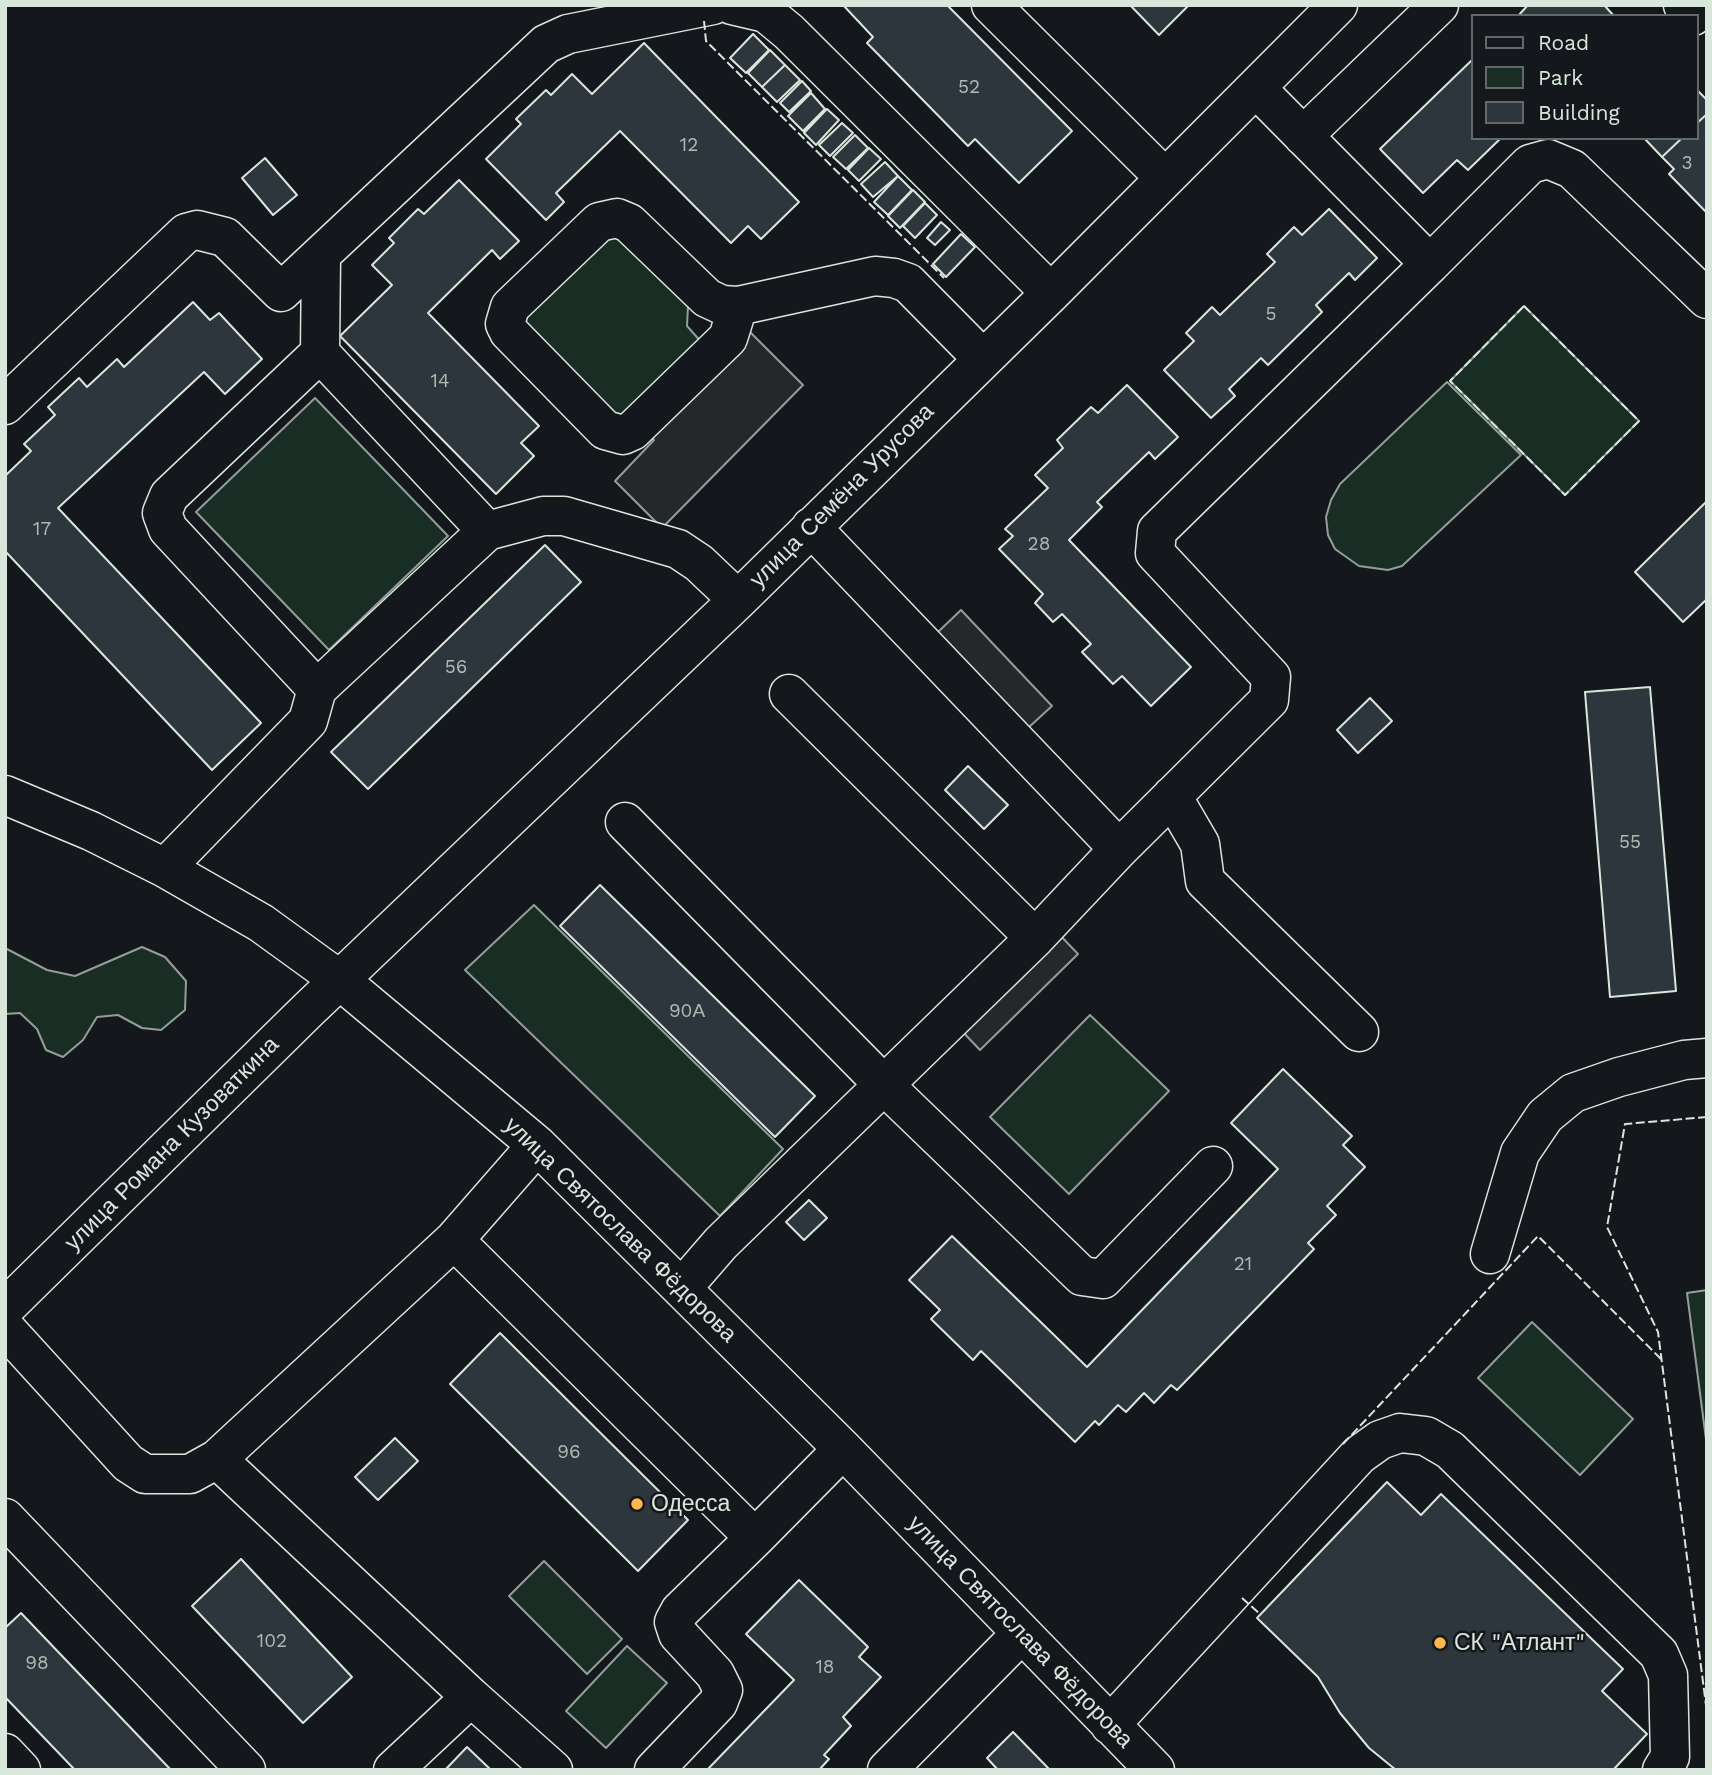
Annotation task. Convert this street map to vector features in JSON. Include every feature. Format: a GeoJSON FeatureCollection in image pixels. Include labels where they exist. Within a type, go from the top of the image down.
{"type":"FeatureCollection","features":[{"type":"Feature","properties":{"kind":"street"},"geometry":{"type":"LineString","coordinates":[[281,292],[546,44],[568,34],[713,5]]}},
{"type":"Feature","properties":{"kind":"street"},"geometry":{"type":"LineString","coordinates":[[991,5],[1165,178]]}},
{"type":"Feature","properties":{"kind":"street"},"geometry":{"type":"LineString","coordinates":[[1303,136],[1439,5]]}},
{"type":"Feature","properties":{"kind":"street"},"geometry":{"type":"LineString","coordinates":[[757,8],[789,32],[1051,293]]}},
{"type":"Feature","properties":{"kind":"street","name":"улица Семёна Урусова"},"geometry":{"type":"LineString","coordinates":[[341,981],[738,600],[1051,293],[1256,88],[1317,12]]}},
{"type":"Feature","properties":{"kind":"street"},"geometry":{"type":"LineString","coordinates":[[1256,88],[1430,264]]}},
{"type":"Feature","properties":{"kind":"street"},"geometry":{"type":"LineString","coordinates":[[682,1288],[721,1243],[1035,938],[1119,849],[1269,700],[1271,677],[1155,553],[1157,531],[1530,164],[1548,159],[1572,169],[1707,299]]}},
{"type":"Feature","properties":{"kind":"street"},"geometry":{"type":"LineString","coordinates":[[738,306],[728,338],[632,431],[623,435],[613,434],[606,429],[509,332],[505,324],[510,307],[599,222],[607,218],[629,223],[707,298],[722,305],[738,306],[875,276],[908,283],[982,358]]}},
{"type":"Feature","properties":{"kind":"street"},"geometry":{"type":"LineString","coordinates":[[5,405],[186,233],[197,230],[225,237],[281,292],[320,342],[487,531]]}},
{"type":"Feature","properties":{"kind":"street"},"geometry":{"type":"LineString","coordinates":[[317,689],[168,529],[162,513],[169,496],[320,342],[321,256]]}},
{"type":"Feature","properties":{"kind":"street"},"geometry":{"type":"LineString","coordinates":[[165,868],[308,721],[317,689],[487,531],[542,516],[564,516],[678,549],[699,563],[738,600]]}},
{"type":"Feature","properties":{"kind":"street"},"geometry":{"type":"LineString","coordinates":[[811,527],[1119,849]]}},
{"type":"Feature","properties":{"kind":"street"},"geometry":{"type":"LineString","coordinates":[[789,694],[1035,938]]}},
{"type":"Feature","properties":{"kind":"street","name":"улица Святослава Фёдорова"},"geometry":{"type":"LineString","coordinates":[[5,795],[91,831],[165,868],[261,923],[341,981],[537,1145],[843,1449],[1155,1770]]}},
{"type":"Feature","properties":{"kind":"street"},"geometry":{"type":"LineString","coordinates":[[1172,796],[1200,844],[1205,881],[1359,1032]]}},
{"type":"Feature","properties":{"kind":"street"},"geometry":{"type":"LineString","coordinates":[[625,822],[884,1085],[1082,1276],[1103,1279],[1213,1166]]}},
{"type":"Feature","properties":{"kind":"street","name":"улица Романа Кузоваткина"},"geometry":{"type":"LineString","coordinates":[[5,1308],[341,981]]}},
{"type":"Feature","properties":{"kind":"street"},"geometry":{"type":"LineString","coordinates":[[1490,1254],[1520,1153],[1545,1116],[1573,1093],[1645,1070],[1707,1058]]}},
{"type":"Feature","properties":{"kind":"street"},"geometry":{"type":"LineString","coordinates":[[5,1328],[128,1463],[145,1474],[190,1474],[217,1459],[454,1240],[537,1145]]}},
{"type":"Feature","properties":{"kind":"street"},"geometry":{"type":"LineString","coordinates":[[454,1240],[755,1538]]}},
{"type":"Feature","properties":{"kind":"street"},"geometry":{"type":"LineString","coordinates":[[1110,1725],[1359,1455],[1380,1440],[1400,1433],[1426,1436],[1450,1450],[1659,1654],[1668,1675],[1670,1757],[1662,1770]]}},
{"type":"Feature","properties":{"kind":"street"},"geometry":{"type":"LineString","coordinates":[[654,1770],[718,1703],[723,1690],[716,1674],[678,1634],[674,1622],[680,1611],[843,1449]]}},
{"type":"Feature","properties":{"kind":"street"},"geometry":{"type":"LineString","coordinates":[[217,1459],[553,1770]]}},
{"type":"Feature","properties":{"kind":"street"},"geometry":{"type":"LineString","coordinates":[[5,1518],[246,1770]]}},
{"type":"Feature","properties":{"kind":"street"},"geometry":{"type":"LineString","coordinates":[[887,1770],[1021,1634]]}},
{"type":"Feature","properties":{"kind":"street"},"geometry":{"type":"LineString","coordinates":[[393,1770],[471,1696]]}},
{"type":"Feature","properties":{"kind":"street"},"geometry":{"type":"LineString","coordinates":[[5,1754],[21,1770]]}},
{"type":"Feature","properties":{"kind":"green space"},"geometry":{"type":"Polygon","coordinates":[[[615,231],[688,306],[687,326],[703,344],[620,421],[529,340],[523,316],[615,231]]]}},
{"type":"Feature","properties":{"kind":"green space"},"geometry":{"type":"Polygon","coordinates":[[[1524,306],[1639,421],[1565,495],[1450,381],[1524,306]]]}},
{"type":"Feature","properties":{"kind":"green space"},"geometry":{"type":"Polygon","coordinates":[[[1447,382],[1521,455],[1402,566],[1388,570],[1359,566],[1335,549],[1328,535],[1326,517],[1331,500],[1340,484],[1447,382]]]}},
{"type":"Feature","properties":{"kind":"green space"},"geometry":{"type":"Polygon","coordinates":[[[315,398],[448,536],[329,650],[196,512],[315,398]]]}},
{"type":"Feature","properties":{"kind":"green space"},"geometry":{"type":"Polygon","coordinates":[[[534,905],[783,1149],[720,1216],[465,970],[534,905]]]}},
{"type":"Feature","properties":{"kind":"green space"},"geometry":{"type":"Polygon","coordinates":[[[142,947],[165,957],[186,981],[185,1010],[161,1030],[142,1028],[118,1015],[97,1017],[83,1040],[63,1057],[46,1050],[37,1029],[20,1013],[5,1014],[5,948],[47,970],[75,976],[142,947]]]}},
{"type":"Feature","properties":{"kind":"green space"},"geometry":{"type":"Polygon","coordinates":[[[1090,1015],[1169,1091],[1069,1194],[990,1117],[1090,1015]]]}},
{"type":"Feature","properties":{"kind":"green space"},"geometry":{"type":"Polygon","coordinates":[[[1707,1290],[1707,1447],[1687,1293],[1707,1290]]]}},
{"type":"Feature","properties":{"kind":"green space"},"geometry":{"type":"Polygon","coordinates":[[[1532,1322],[1633,1419],[1580,1475],[1478,1378],[1532,1322]]]}},
{"type":"Feature","properties":{"kind":"green space"},"geometry":{"type":"Polygon","coordinates":[[[544,1561],[622,1639],[587,1674],[509,1596],[544,1561]]]}},
{"type":"Feature","properties":{"kind":"green space"},"geometry":{"type":"Polygon","coordinates":[[[627,1646],[667,1683],[606,1748],[566,1711],[627,1646]]]}},
{"type":"Feature","properties":{"kind":"shaded area"},"geometry":{"type":"Polygon","coordinates":[[[748,330],[803,385],[662,528],[615,481],[654,440],[647,432],[748,330]]]}},
{"type":"Feature","properties":{"kind":"shaded area"},"geometry":{"type":"Polygon","coordinates":[[[961,610],[1052,706],[1028,728],[938,632],[961,610]]]}},
{"type":"Feature","properties":{"kind":"shaded area"},"geometry":{"type":"Polygon","coordinates":[[[1057,932],[1078,954],[980,1050],[959,1028],[1057,932]]]}},
{"type":"Feature","properties":{"kind":"building"},"geometry":{"type":"Polygon","coordinates":[[[843,5],[947,5],[1072,131],[1019,183],[975,139],[968,146],[867,43],[873,37],[843,5]]]}},
{"type":"Feature","properties":{"kind":"building"},"geometry":{"type":"Polygon","coordinates":[[[1130,5],[1189,5],[1159,35],[1130,5]]]}},
{"type":"Feature","properties":{"kind":"building"},"geometry":{"type":"Polygon","coordinates":[[[1528,5],[1604,5],[1612,14],[1520,14],[1528,5]]]}},
{"type":"Feature","properties":{"kind":"building"},"geometry":{"type":"Polygon","coordinates":[[[753,34],[769,50],[746,73],[730,58],[753,34]]]}},
{"type":"Feature","properties":{"kind":"building"},"geometry":{"type":"Polygon","coordinates":[[[644,43],[799,202],[761,239],[748,226],[731,243],[620,131],[556,193],[564,202],[546,220],[486,159],[521,124],[516,119],[546,90],[551,95],[572,74],[592,94],[644,43]]]}},
{"type":"Feature","properties":{"kind":"building"},"geometry":{"type":"Polygon","coordinates":[[[770,50],[785,65],[762,87],[748,73],[770,50]]]}},
{"type":"Feature","properties":{"kind":"building"},"geometry":{"type":"Polygon","coordinates":[[[1470,62],[1470,140],[1499,140],[1468,170],[1457,160],[1423,193],[1380,149],[1470,62]]]}},
{"type":"Feature","properties":{"kind":"building"},"geometry":{"type":"Polygon","coordinates":[[[785,65],[800,80],[777,102],[762,87],[785,65]]]}},
{"type":"Feature","properties":{"kind":"building"},"geometry":{"type":"Polygon","coordinates":[[[802,81],[811,91],[789,112],[780,103],[802,81]]]}},
{"type":"Feature","properties":{"kind":"building"},"geometry":{"type":"Polygon","coordinates":[[[1698,91],[1707,100],[1707,114],[1698,122],[1698,91]]]}},
{"type":"Feature","properties":{"kind":"building"},"geometry":{"type":"Polygon","coordinates":[[[811,93],[825,109],[803,131],[788,116],[811,93]]]}},
{"type":"Feature","properties":{"kind":"building"},"geometry":{"type":"Polygon","coordinates":[[[827,109],[839,120],[816,145],[804,133],[827,109]]]}},
{"type":"Feature","properties":{"kind":"building"},"geometry":{"type":"Polygon","coordinates":[[[1707,114],[1707,213],[1669,174],[1674,169],[1662,157],[1680,140],[1698,140],[1698,122],[1707,114]]]}},
{"type":"Feature","properties":{"kind":"building"},"geometry":{"type":"Polygon","coordinates":[[[842,123],[853,133],[830,156],[819,145],[842,123]]]}},
{"type":"Feature","properties":{"kind":"building"},"geometry":{"type":"Polygon","coordinates":[[[855,135],[868,148],[846,169],[833,157],[855,135]]]}},
{"type":"Feature","properties":{"kind":"building"},"geometry":{"type":"Polygon","coordinates":[[[1646,140],[1680,140],[1662,157],[1646,140]]]}},
{"type":"Feature","properties":{"kind":"building"},"geometry":{"type":"Polygon","coordinates":[[[869,148],[881,159],[859,181],[848,170],[869,148]]]}},
{"type":"Feature","properties":{"kind":"building"},"geometry":{"type":"Polygon","coordinates":[[[265,158],[297,195],[273,215],[242,178],[265,158]]]}},
{"type":"Feature","properties":{"kind":"building"},"geometry":{"type":"Polygon","coordinates":[[[885,162],[898,176],[873,197],[861,184],[885,162]]]}},
{"type":"Feature","properties":{"kind":"building"},"geometry":{"type":"Polygon","coordinates":[[[898,176],[912,190],[888,215],[874,202],[898,176]]]}},
{"type":"Feature","properties":{"kind":"building"},"geometry":{"type":"Polygon","coordinates":[[[459,180],[519,241],[500,259],[492,250],[428,313],[539,426],[521,443],[534,456],[496,494],[340,336],[392,285],[372,265],[394,243],[389,238],[418,209],[424,214],[459,180]]]}},
{"type":"Feature","properties":{"kind":"building"},"geometry":{"type":"Polygon","coordinates":[[[913,190],[925,202],[900,228],[888,216],[913,190]]]}},
{"type":"Feature","properties":{"kind":"building"},"geometry":{"type":"Polygon","coordinates":[[[925,203],[937,215],[915,238],[903,226],[925,203]]]}},
{"type":"Feature","properties":{"kind":"building"},"geometry":{"type":"Polygon","coordinates":[[[1329,209],[1377,258],[1355,280],[1349,273],[1316,305],[1322,312],[1268,365],[1261,358],[1229,389],[1235,396],[1211,418],[1164,370],[1194,341],[1186,333],[1212,307],[1220,315],[1275,262],[1267,254],[1294,227],[1302,235],[1329,209]]]}},
{"type":"Feature","properties":{"kind":"building"},"geometry":{"type":"Polygon","coordinates":[[[941,222],[950,230],[935,245],[927,238],[941,222]]]}},
{"type":"Feature","properties":{"kind":"building"},"geometry":{"type":"Polygon","coordinates":[[[961,234],[975,247],[946,277],[933,264],[961,234]]]}},
{"type":"Feature","properties":{"kind":"building"},"geometry":{"type":"Polygon","coordinates":[[[193,302],[210,320],[219,313],[262,359],[225,394],[204,372],[58,508],[261,723],[212,770],[5,551],[5,476],[31,451],[24,444],[55,415],[48,407],[79,378],[87,387],[117,359],[124,367],[193,302]]]}},
{"type":"Feature","properties":{"kind":"building"},"geometry":{"type":"Polygon","coordinates":[[[1127,385],[1178,437],[1155,459],[1149,452],[1097,502],[1102,507],[1069,540],[1191,667],[1151,706],[1122,676],[1113,684],[1082,652],[1091,644],[1062,614],[1053,622],[1035,603],[1043,594],[999,549],[1013,536],[1005,529],[1048,488],[1035,475],[1063,448],[1057,440],[1091,407],[1098,413],[1127,385]]]}},
{"type":"Feature","properties":{"kind":"building"},"geometry":{"type":"Polygon","coordinates":[[[1707,501],[1707,599],[1683,622],[1635,572],[1707,501]]]}},
{"type":"Feature","properties":{"kind":"building"},"geometry":{"type":"Polygon","coordinates":[[[545,545],[581,582],[368,789],[331,752],[545,545]]]}},
{"type":"Feature","properties":{"kind":"building"},"geometry":{"type":"Polygon","coordinates":[[[1650,687],[1676,991],[1610,997],[1585,692],[1650,687]]]}},
{"type":"Feature","properties":{"kind":"building"},"geometry":{"type":"Polygon","coordinates":[[[1370,698],[1392,721],[1358,753],[1337,730],[1370,698]]]}},
{"type":"Feature","properties":{"kind":"building"},"geometry":{"type":"Polygon","coordinates":[[[968,766],[1008,805],[984,829],[945,790],[968,766]]]}},
{"type":"Feature","properties":{"kind":"building"},"geometry":{"type":"Polygon","coordinates":[[[600,885],[815,1096],[775,1137],[560,926],[600,885]]]}},
{"type":"Feature","properties":{"kind":"building"},"geometry":{"type":"Polygon","coordinates":[[[1283,1069],[1352,1136],[1343,1145],[1365,1167],[1327,1206],[1336,1215],[1308,1243],[1314,1249],[1177,1390],[1171,1385],[1154,1403],[1144,1393],[1126,1412],[1118,1405],[1099,1425],[1095,1421],[1075,1442],[981,1351],[973,1360],[931,1319],[940,1310],[909,1280],[952,1236],[1087,1367],[1278,1169],[1231,1123],[1283,1069]]]}},
{"type":"Feature","properties":{"kind":"building"},"geometry":{"type":"Polygon","coordinates":[[[809,1200],[827,1218],[804,1240],[786,1222],[809,1200]]]}},
{"type":"Feature","properties":{"kind":"building"},"geometry":{"type":"Polygon","coordinates":[[[500,1333],[688,1520],[638,1571],[450,1384],[500,1333]]]}},
{"type":"Feature","properties":{"kind":"building"},"geometry":{"type":"Polygon","coordinates":[[[395,1438],[418,1461],[378,1500],[355,1477],[395,1438]]]}},
{"type":"Feature","properties":{"kind":"building","name":"СК \"Атлант\""},"geometry":{"type":"Polygon","coordinates":[[[1387,1482],[1421,1515],[1441,1494],[1623,1669],[1602,1691],[1647,1734],[1613,1770],[1396,1770],[1369,1748],[1340,1713],[1318,1677],[1257,1618],[1387,1482]]]}},
{"type":"Feature","properties":{"kind":"building"},"geometry":{"type":"Polygon","coordinates":[[[241,1559],[352,1677],[303,1723],[192,1606],[241,1559]]]}},
{"type":"Feature","properties":{"kind":"building"},"geometry":{"type":"Polygon","coordinates":[[[799,1580],[868,1647],[859,1657],[881,1677],[843,1717],[851,1726],[824,1755],[829,1759],[819,1770],[707,1770],[794,1680],[746,1634],[799,1580]]]}},
{"type":"Feature","properties":{"kind":"building"},"geometry":{"type":"Polygon","coordinates":[[[21,1613],[171,1770],[75,1770],[5,1697],[5,1628],[21,1613]]]}},
{"type":"Feature","properties":{"kind":"building"},"geometry":{"type":"Polygon","coordinates":[[[1013,1732],[1050,1770],[998,1770],[987,1758],[1013,1732]]]}},
{"type":"Feature","properties":{"kind":"building"},"geometry":{"type":"Polygon","coordinates":[[[467,1747],[491,1770],[445,1770],[467,1747]]]}},
{"type":"Feature","properties":{"kind":"fence"},"geometry":{"type":"LineString","coordinates":[[704,21],[706,41],[944,278]]}},
{"type":"Feature","properties":{"kind":"fence"},"geometry":{"type":"LineString","coordinates":[[1524,306],[1639,421],[1565,495],[1450,381],[1524,306]]}},
{"type":"Feature","properties":{"kind":"fence"},"geometry":{"type":"LineString","coordinates":[[1707,1117],[1625,1124],[1607,1227],[1658,1332],[1707,1713]]}},
{"type":"Feature","properties":{"kind":"fence"},"geometry":{"type":"LineString","coordinates":[[1343,1444],[1538,1236],[1661,1359]]}},
{"type":"Feature","properties":{"kind":"fence"},"geometry":{"type":"LineString","coordinates":[[1242,1598],[1260,1614]]}},
{"type":"Feature","properties":{"kind":"place","name":"Одесса"},"geometry":{"type":"Point","coordinates":[637,1504]}},
{"type":"Feature","properties":{"kind":"place","name":"СК \"Атлант\""},"geometry":{"type":"Point","coordinates":[1440,1643]}}]}
